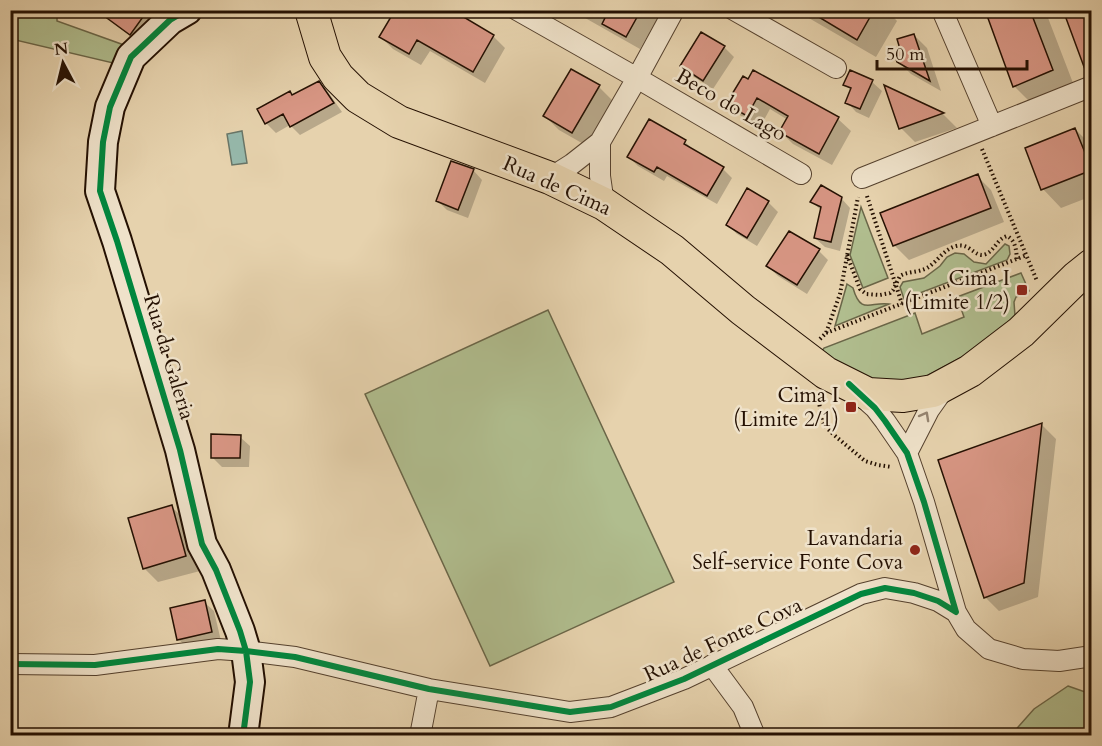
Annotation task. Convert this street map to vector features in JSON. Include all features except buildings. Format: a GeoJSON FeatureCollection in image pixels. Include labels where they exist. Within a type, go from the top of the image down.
{"type":"FeatureCollection","features":[{"type":"Feature","properties":{"kind":"main road","name":"Rua de Cima"},"geometry":{"type":"LineString","coordinates":[[311,10],[325,57],[338,77],[358,97],[399,122],[550,178],[604,204],[672,250],[743,310],[837,379],[868,394],[903,396],[933,391],[970,371],[1021,332],[1092,265]]}},
{"type":"Feature","properties":{"kind":"street","name":"Rua da Galeria"},"geometry":{"type":"LineString","coordinates":[[187,10],[170,20],[131,57],[111,107],[103,142],[100,191],[180,450],[202,544],[216,570],[246,651],[250,682],[243,735]]}},
{"type":"Feature","properties":{"kind":"street","name":"Beco do Lago"},"geometry":{"type":"LineString","coordinates":[[517,10],[801,174]]}},
{"type":"Feature","properties":{"kind":"street"},"geometry":{"type":"LineString","coordinates":[[550,178],[600,142],[674,10]]}},
{"type":"Feature","properties":{"kind":"street"},"geometry":{"type":"LineString","coordinates":[[734,10],[836,68]]}},
{"type":"Feature","properties":{"kind":"street"},"geometry":{"type":"LineString","coordinates":[[942,10],[984,129]]}},
{"type":"Feature","properties":{"kind":"street"},"geometry":{"type":"LineString","coordinates":[[862,178],[1092,86]]}},
{"type":"Feature","properties":{"kind":"street"},"geometry":{"type":"LineString","coordinates":[[600,142],[600,176],[604,204]]}},
{"type":"Feature","properties":{"kind":"street"},"geometry":{"type":"LineString","coordinates":[[837,379],[875,408],[909,459],[956,612],[966,629],[989,649],[1023,659],[1059,661],[1092,656]]}},
{"type":"Feature","properties":{"kind":"street"},"geometry":{"type":"LineString","coordinates":[[909,459],[929,410],[949,382]]}},
{"type":"Feature","properties":{"kind":"street","name":"Rua de Fonte Cova"},"geometry":{"type":"LineString","coordinates":[[10,664],[95,664],[218,650],[246,651],[295,657],[429,689],[570,712],[611,707],[684,679],[861,594],[885,588],[914,593],[956,612]]}},
{"type":"Feature","properties":{"kind":"street"},"geometry":{"type":"LineString","coordinates":[[712,665],[743,707],[755,735]]}},
{"type":"Feature","properties":{"kind":"street"},"geometry":{"type":"LineString","coordinates":[[420,735],[429,689]]}},
{"type":"Feature","properties":{"kind":"path"},"geometry":{"type":"LineString","coordinates":[[984,129],[1027,255],[1047,305]]}},
{"type":"Feature","properties":{"kind":"path"},"geometry":{"type":"LineString","coordinates":[[862,178],[840,294],[826,333],[1027,255]]}},
{"type":"Feature","properties":{"kind":"path"},"geometry":{"type":"LineString","coordinates":[[862,178],[902,304]]}},
{"type":"Feature","properties":{"kind":"path"},"geometry":{"type":"LineString","coordinates":[[847,255],[860,290],[872,295],[890,292],[900,276],[927,268],[956,246],[966,246],[977,254],[983,255],[1003,237],[1007,237],[1015,244],[1017,260]]}},
{"type":"Feature","properties":{"kind":"path"},"geometry":{"type":"LineString","coordinates":[[837,379],[820,384],[818,398],[822,421],[827,428],[865,461],[892,467],[909,459]]}},
{"type":"Feature","properties":{"kind":"green space"},"geometry":{"type":"Polygon","coordinates":[[[11,11],[57,11],[57,21],[124,45],[113,63],[11,39],[11,11]]]}},
{"type":"Feature","properties":{"kind":"green space"},"geometry":{"type":"Polygon","coordinates":[[[861,207],[888,278],[863,288],[850,255],[861,207]]]}},
{"type":"Feature","properties":{"kind":"green space"},"geometry":{"type":"Polygon","coordinates":[[[1005,244],[1009,246],[1010,254],[1007,260],[904,299],[900,287],[903,282],[924,278],[940,266],[947,257],[955,253],[964,254],[974,262],[986,264],[1005,244]]]}},
{"type":"Feature","properties":{"kind":"green space"},"geometry":{"type":"Polygon","coordinates":[[[1021,273],[1029,291],[1016,297],[1015,316],[966,355],[921,379],[903,383],[862,379],[820,354],[824,348],[915,313],[922,334],[964,317],[957,297],[1021,273]]]}},
{"type":"Feature","properties":{"kind":"green space"},"geometry":{"type":"Polygon","coordinates":[[[847,284],[853,288],[856,297],[863,305],[889,304],[835,326],[847,284]]]}},
{"type":"Feature","properties":{"kind":"green space"},"geometry":{"type":"Polygon","coordinates":[[[548,310],[674,582],[490,666],[365,394],[548,310]]]}},
{"type":"Feature","properties":{"kind":"green space"},"geometry":{"type":"Polygon","coordinates":[[[1068,686],[1091,694],[1091,735],[1011,735],[1034,709],[1068,686]]]}},
{"type":"Feature","properties":{"kind":"shaded area"},"geometry":{"type":"Polygon","coordinates":[[[242,131],[247,163],[232,165],[227,134],[242,131]]]}},
{"type":"Feature","properties":{"kind":"cycle path"},"geometry":{"type":"LineString","coordinates":[[187,10],[170,20],[131,57],[110,107],[103,142],[100,191],[180,450],[202,544],[216,570],[246,651],[250,682],[243,736]]}},
{"type":"Feature","properties":{"kind":"cycle path"},"geometry":{"type":"LineString","coordinates":[[10,664],[95,665],[218,649],[246,651],[295,657],[429,689],[570,712],[611,707],[684,679],[861,594],[885,588],[914,593],[938,601],[956,612],[924,502],[907,453],[875,408],[849,384]]}},
{"type":"Feature","properties":{"kind":"place","name":"Cima I (Limite 1/2)"},"geometry":{"type":"Point","coordinates":[1022,290]}},
{"type":"Feature","properties":{"kind":"place","name":"Cima I (Limite 2/1)"},"geometry":{"type":"Point","coordinates":[851,407]}},
{"type":"Feature","properties":{"kind":"place","name":"Lavandaria Self-service Fonte Cova"},"geometry":{"type":"Point","coordinates":[915,550]}}]}
